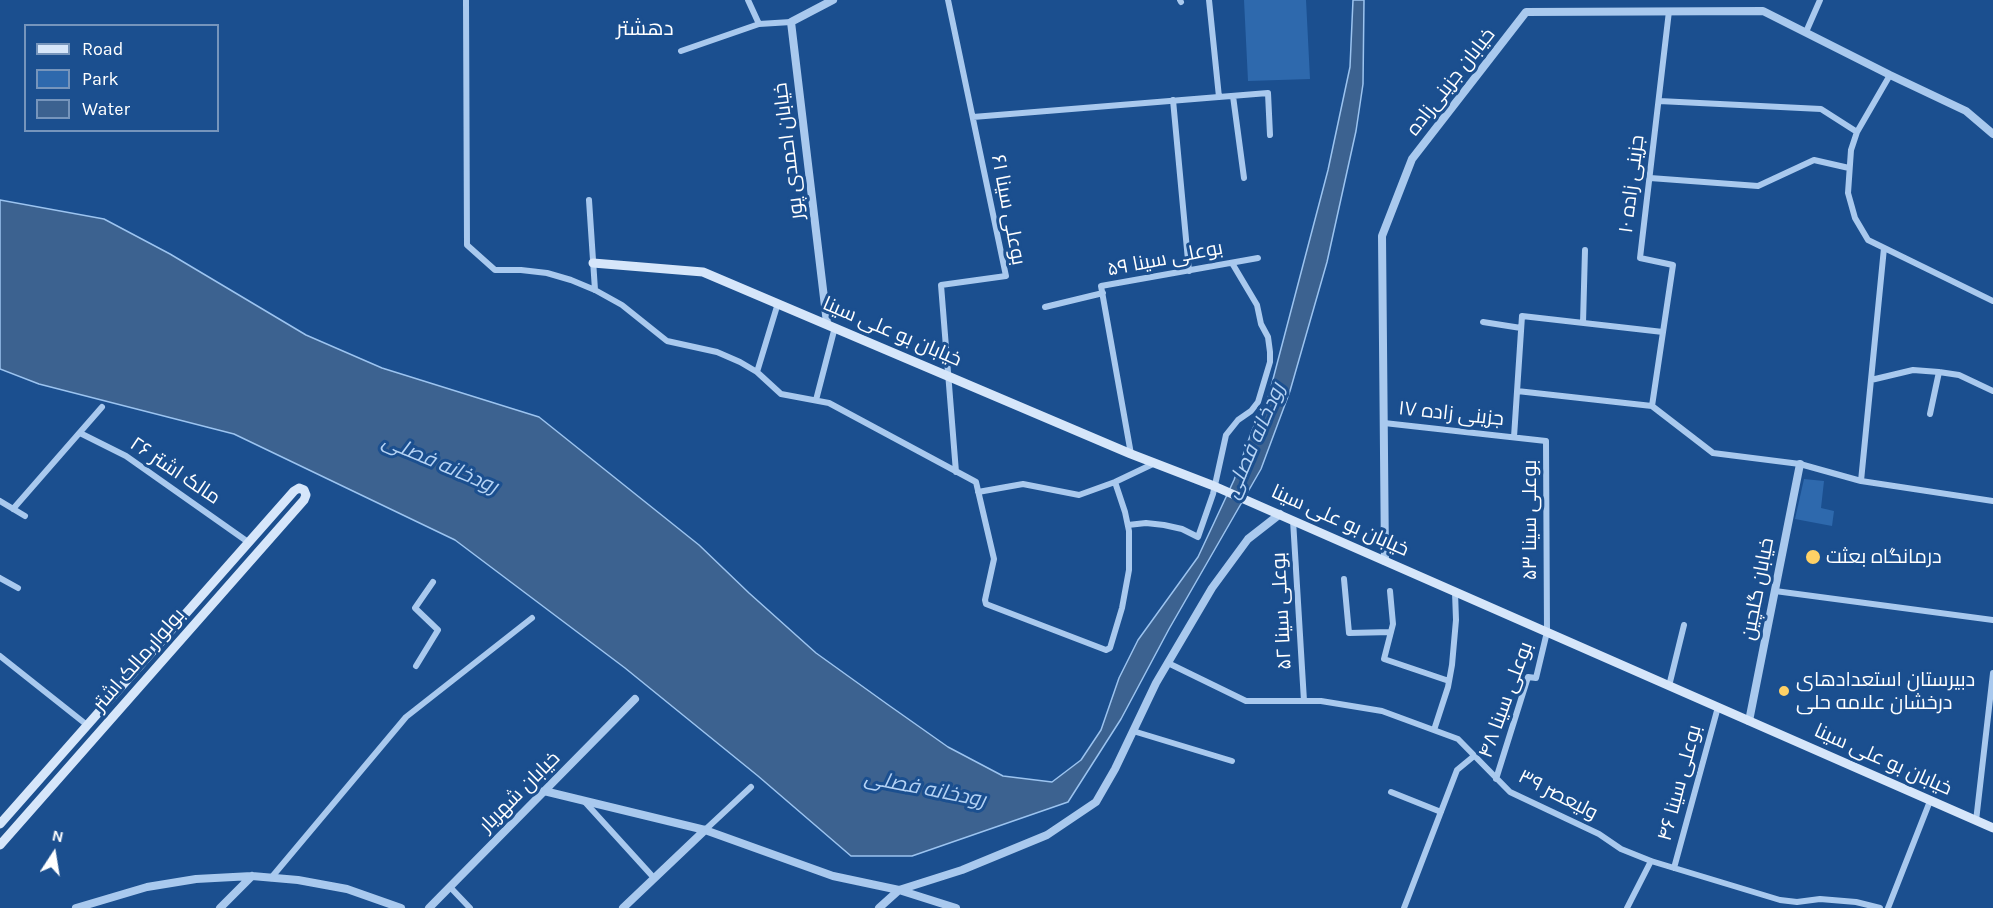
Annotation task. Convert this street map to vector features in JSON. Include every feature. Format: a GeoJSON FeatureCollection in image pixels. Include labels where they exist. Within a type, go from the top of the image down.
{"type":"FeatureCollection","features":[{"type":"Feature","properties":{"kind":"main road","name":"خیابان بو علی سینا"},"geometry":{"type":"LineString","coordinates":[[593,263],[703,272],[1131,454],[1280,514],[1993,828]]}},
{"type":"Feature","properties":{"kind":"main road","name":"بولوار مالک اشتر"},"geometry":{"type":"LineString","coordinates":[[0,824],[294,491],[299,488],[304,490],[306,495],[304,500],[0,845]]}},
{"type":"Feature","properties":{"kind":"main road"},"geometry":{"type":"LineString","coordinates":[[114,694],[125,703]]}},
{"type":"Feature","properties":{"kind":"street"},"geometry":{"type":"LineString","coordinates":[[466,0],[467,245],[495,270],[546,273],[596,290],[621,304],[667,341],[717,352],[758,372],[781,394],[829,402],[976,482],[994,559],[986,604],[1106,650],[1110,648],[1126,589],[1130,550],[1128,525],[1115,482]]}},
{"type":"Feature","properties":{"kind":"street"},"geometry":{"type":"LineString","coordinates":[[748,0],[759,24]]}},
{"type":"Feature","properties":{"kind":"street"},"geometry":{"type":"LineString","coordinates":[[681,51],[759,24],[791,22],[833,0]]}},
{"type":"Feature","properties":{"kind":"street","name":"بوعلی سینا ۶۱"},"geometry":{"type":"LineString","coordinates":[[947,375],[941,285],[1006,276],[948,0]]}},
{"type":"Feature","properties":{"kind":"street"},"geometry":{"type":"LineString","coordinates":[[1209,0],[1219,97]]}},
{"type":"Feature","properties":{"kind":"street"},"geometry":{"type":"LineString","coordinates":[[1806,33],[1820,0]]}},
{"type":"Feature","properties":{"kind":"street","name":"جزینی زاده ۱۰"},"geometry":{"type":"LineString","coordinates":[[1652,406],[1673,265],[1640,258],[1669,11]]}},
{"type":"Feature","properties":{"kind":"street","name":"خیابان جزینی‌زاده"},"geometry":{"type":"LineString","coordinates":[[1385,561],[1382,236],[1412,159],[1526,12],[1763,11],[1966,111],[1993,134]]}},
{"type":"Feature","properties":{"kind":"street","name":"خیابان احمدی پور"},"geometry":{"type":"LineString","coordinates":[[791,22],[831,325]]}},
{"type":"Feature","properties":{"kind":"street"},"geometry":{"type":"LineString","coordinates":[[1890,75],[1857,132],[1851,150],[1848,194],[1855,218],[1868,240],[1993,301]]}},
{"type":"Feature","properties":{"kind":"street"},"geometry":{"type":"LineString","coordinates":[[973,117],[1268,93],[1270,135]]}},
{"type":"Feature","properties":{"kind":"street"},"geometry":{"type":"LineString","coordinates":[[1233,96],[1244,178]]}},
{"type":"Feature","properties":{"kind":"street"},"geometry":{"type":"LineString","coordinates":[[1173,100],[1189,271]]}},
{"type":"Feature","properties":{"kind":"street"},"geometry":{"type":"LineString","coordinates":[[1659,101],[1821,109],[1857,132]]}},
{"type":"Feature","properties":{"kind":"street"},"geometry":{"type":"LineString","coordinates":[[1650,178],[1758,186],[1814,160],[1849,168]]}},
{"type":"Feature","properties":{"kind":"street"},"geometry":{"type":"LineString","coordinates":[[589,200],[596,290]]}},
{"type":"Feature","properties":{"kind":"street"},"geometry":{"type":"LineString","coordinates":[[1860,482],[1884,248]]}},
{"type":"Feature","properties":{"kind":"street"},"geometry":{"type":"LineString","coordinates":[[1583,323],[1585,250]]}},
{"type":"Feature","properties":{"kind":"street","name":"بوعلی سینا ۵۹"},"geometry":{"type":"LineString","coordinates":[[1131,454],[1101,286],[1258,258]]}},
{"type":"Feature","properties":{"kind":"street"},"geometry":{"type":"LineString","coordinates":[[1128,525],[1146,523],[1164,525],[1182,529],[1198,537],[1214,494],[1226,435],[1257,402],[1270,362],[1268,337],[1257,304],[1232,263]]}},
{"type":"Feature","properties":{"kind":"street"},"geometry":{"type":"LineString","coordinates":[[1045,307],[1103,292]]}},
{"type":"Feature","properties":{"kind":"street"},"geometry":{"type":"LineString","coordinates":[[758,372],[778,303]]}},
{"type":"Feature","properties":{"kind":"street"},"geometry":{"type":"LineString","coordinates":[[1514,437],[1522,316],[1663,332]]}},
{"type":"Feature","properties":{"kind":"street"},"geometry":{"type":"LineString","coordinates":[[1483,322],[1521,328]]}},
{"type":"Feature","properties":{"kind":"street"},"geometry":{"type":"LineString","coordinates":[[816,400],[831,325]]}},
{"type":"Feature","properties":{"kind":"street"},"geometry":{"type":"LineString","coordinates":[[1870,380],[1912,370],[1939,372],[1959,375],[1993,391]]}},
{"type":"Feature","properties":{"kind":"street"},"geometry":{"type":"LineString","coordinates":[[1930,414],[1939,372]]}},
{"type":"Feature","properties":{"kind":"street"},"geometry":{"type":"LineString","coordinates":[[947,375],[956,472]]}},
{"type":"Feature","properties":{"kind":"street"},"geometry":{"type":"LineString","coordinates":[[1517,391],[1652,406],[1713,453],[1800,464],[1860,482],[1993,501]]}},
{"type":"Feature","properties":{"kind":"street"},"geometry":{"type":"LineString","coordinates":[[13,509],[102,407]]}},
{"type":"Feature","properties":{"kind":"street","name":"جزینی زاده ۱۷"},"geometry":{"type":"LineString","coordinates":[[1384,423],[1514,437]]}},
{"type":"Feature","properties":{"kind":"street","name":"مالک اشتر ۲۶"},"geometry":{"type":"LineString","coordinates":[[80,433],[126,456],[248,542]]}},
{"type":"Feature","properties":{"kind":"street","name":"بوعلی سینا ۵۳"},"geometry":{"type":"LineString","coordinates":[[1514,437],[1546,441],[1547,632]]}},
{"type":"Feature","properties":{"kind":"street"},"geometry":{"type":"LineString","coordinates":[[978,492],[1023,484],[1079,495],[1115,482],[1155,463]]}},
{"type":"Feature","properties":{"kind":"street","name":"خیابان گلچین"},"geometry":{"type":"LineString","coordinates":[[1749,721],[1800,464]]}},
{"type":"Feature","properties":{"kind":"street"},"geometry":{"type":"LineString","coordinates":[[0,501],[25,516]]}},
{"type":"Feature","properties":{"kind":"street"},"geometry":{"type":"LineString","coordinates":[[879,908],[899,890],[962,870],[1047,836],[1096,802],[1168,663],[1212,588],[1248,539],[1280,514]]}},
{"type":"Feature","properties":{"kind":"street","name":"بوعلی سینا ۵۲"},"geometry":{"type":"LineString","coordinates":[[1293,520],[1304,701]]}},
{"type":"Feature","properties":{"kind":"street"},"geometry":{"type":"LineString","coordinates":[[0,578],[18,588]]}},
{"type":"Feature","properties":{"kind":"street"},"geometry":{"type":"LineString","coordinates":[[1344,579],[1350,633],[1391,632]]}},
{"type":"Feature","properties":{"kind":"street"},"geometry":{"type":"LineString","coordinates":[[416,666],[438,630],[415,608],[432,582]]}},
{"type":"Feature","properties":{"kind":"street"},"geometry":{"type":"LineString","coordinates":[[1390,591],[1393,624],[1384,659],[1449,681]]}},
{"type":"Feature","properties":{"kind":"street"},"geometry":{"type":"LineString","coordinates":[[1775,591],[1993,620]]}},
{"type":"Feature","properties":{"kind":"street"},"geometry":{"type":"LineString","coordinates":[[1434,730],[1449,681],[1455,643],[1455,592]]}},
{"type":"Feature","properties":{"kind":"street"},"geometry":{"type":"LineString","coordinates":[[272,878],[406,717],[532,618]]}},
{"type":"Feature","properties":{"kind":"street"},"geometry":{"type":"LineString","coordinates":[[1669,686],[1684,625]]}},
{"type":"Feature","properties":{"kind":"street","name":"بوعلی سینا ۴۸"},"geometry":{"type":"LineString","coordinates":[[1496,779],[1528,677],[1536,678],[1547,632]]}},
{"type":"Feature","properties":{"kind":"street"},"geometry":{"type":"LineString","coordinates":[[0,656],[87,725]]}},
{"type":"Feature","properties":{"kind":"street","name":"ولیعصر ۳۹"},"geometry":{"type":"LineString","coordinates":[[1168,663],[1246,701],[1321,700],[1382,711],[1458,739],[1510,792],[1599,834],[1621,849],[1651,861],[1780,900],[1797,902],[1820,899],[1856,902],[1880,908]]}},
{"type":"Feature","properties":{"kind":"street"},"geometry":{"type":"LineString","coordinates":[[1976,821],[1993,673]]}},
{"type":"Feature","properties":{"kind":"street","name":"خیابان شهریار"},"geometry":{"type":"LineString","coordinates":[[429,908],[635,699]]}},
{"type":"Feature","properties":{"kind":"street","name":"بوعلی سینا ۴۶"},"geometry":{"type":"LineString","coordinates":[[1674,868],[1718,707]]}},
{"type":"Feature","properties":{"kind":"street"},"geometry":{"type":"LineString","coordinates":[[1133,731],[1232,761]]}},
{"type":"Feature","properties":{"kind":"street"},"geometry":{"type":"LineString","coordinates":[[1404,908],[1457,770],[1474,756]]}},
{"type":"Feature","properties":{"kind":"street"},"geometry":{"type":"LineString","coordinates":[[623,908],[751,787]]}},
{"type":"Feature","properties":{"kind":"street"},"geometry":{"type":"LineString","coordinates":[[544,791],[705,830],[833,876],[899,890],[956,908]]}},
{"type":"Feature","properties":{"kind":"street"},"geometry":{"type":"LineString","coordinates":[[1391,792],[1441,812]]}},
{"type":"Feature","properties":{"kind":"street"},"geometry":{"type":"LineString","coordinates":[[583,801],[654,878]]}},
{"type":"Feature","properties":{"kind":"street"},"geometry":{"type":"LineString","coordinates":[[1888,908],[1930,801]]}},
{"type":"Feature","properties":{"kind":"street"},"geometry":{"type":"LineString","coordinates":[[1627,908],[1651,861]]}},
{"type":"Feature","properties":{"kind":"street"},"geometry":{"type":"LineString","coordinates":[[219,907],[252,876]]}},
{"type":"Feature","properties":{"kind":"street"},"geometry":{"type":"LineString","coordinates":[[76,908],[147,887],[196,879],[252,876],[298,880],[347,889],[400,908]]}},
{"type":"Feature","properties":{"kind":"street"},"geometry":{"type":"LineString","coordinates":[[450,887],[470,908]]}},
{"type":"Feature","properties":{"kind":"green space"},"geometry":{"type":"Polygon","coordinates":[[[1244,0],[1306,0],[1310,79],[1248,81],[1244,0]]]}},
{"type":"Feature","properties":{"kind":"green space"},"geometry":{"type":"Polygon","coordinates":[[[1804,479],[1824,481],[1821,508],[1834,511],[1832,526],[1795,519],[1804,479]]]}},
{"type":"Feature","properties":{"kind":"water","name":"رودخانه فصلی"},"geometry":{"type":"Polygon","coordinates":[[[1353,0],[1364,0],[1363,84],[1356,131],[1327,262],[1290,391],[1261,469],[1169,629],[1121,719],[1068,802],[912,856],[851,856],[758,776],[625,668],[455,540],[234,434],[39,384],[0,369],[0,200],[104,219],[170,254],[306,335],[382,368],[539,417],[699,545],[816,653],[887,704],[948,747],[1003,776],[1052,782],[1081,760],[1101,730],[1119,678],[1138,640],[1198,557],[1234,480],[1253,428],[1267,402],[1328,170],[1350,67],[1353,0]]]}},
{"type":"Feature","properties":{"kind":"place","name":"درمانگاه بعثت"},"geometry":{"type":"Point","coordinates":[1813,557]}},
{"type":"Feature","properties":{"kind":"place","name":"دبیرستان استعدادهای درخشان علامه حلی"},"geometry":{"type":"Point","coordinates":[1784,691]}},
{"type":"Feature","properties":{"kind":"district","name":"دهشتر"},"geometry":{"type":"Point","coordinates":[645,29]}}]}
